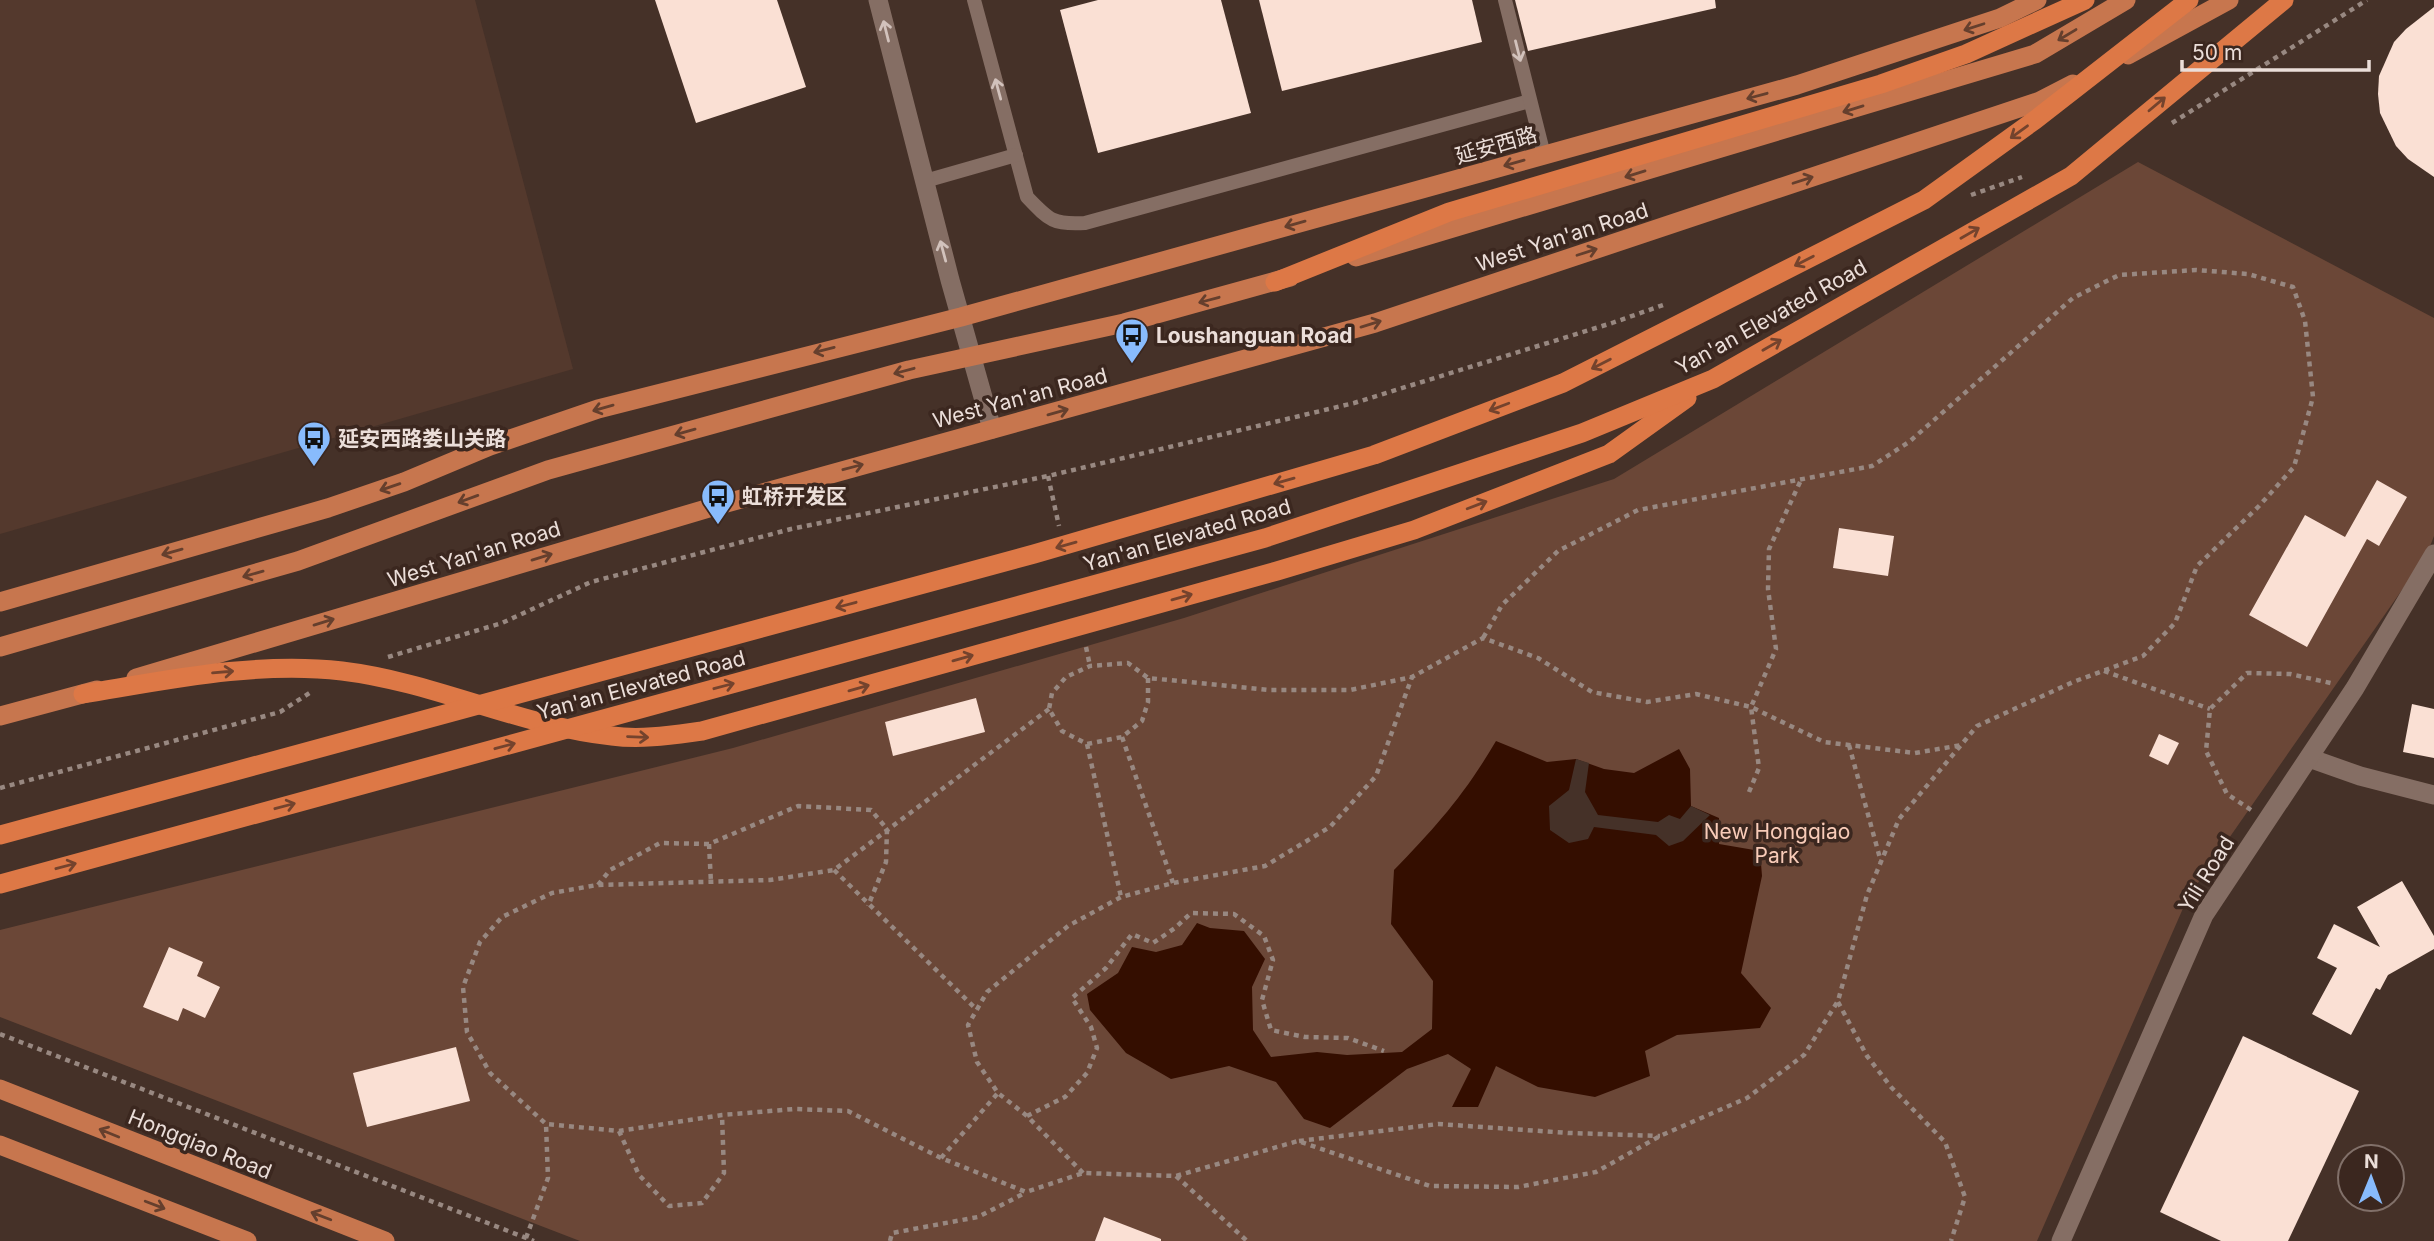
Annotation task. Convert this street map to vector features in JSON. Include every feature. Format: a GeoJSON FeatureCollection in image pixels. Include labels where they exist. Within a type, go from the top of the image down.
{"type":"FeatureCollection","features":[{"type":"Feature","properties":{"kind":"highway"},"geometry":{"type":"LineString","coordinates":[[1275,282],[1449,212],[1881,85],[1966,54],[2085,0]]}},
{"type":"Feature","properties":{"kind":"highway","name":"Yan'an Elevated Road"},"geometry":{"type":"LineString","coordinates":[[0,835],[1034,554],[1374,455],[1563,383],[1924,200],[2035,120],[2189,0]]}},
{"type":"Feature","properties":{"kind":"highway","name":"Yan'an Elevated Road"},"geometry":{"type":"LineString","coordinates":[[0,884],[1265,538],[1582,433],[1713,379],[2071,176],[2284,0]]}},
{"type":"Feature","properties":{"kind":"highway"},"geometry":{"type":"LineString","coordinates":[[83,694],[215,673],[278,669],[341,671],[388,680],[553,726],[612,736],[651,738],[702,731],[1278,571],[1414,530],[1609,454],[1713,379]]}},
{"type":"Feature","properties":{"kind":"main road","name":"延安西路"},"geometry":{"type":"LineString","coordinates":[[961,317],[1797,85],[2000,18],[2037,0]]}},
{"type":"Feature","properties":{"kind":"main road","name":"West Yan'an Road"},"geometry":{"type":"LineString","coordinates":[[0,647],[298,561],[548,470],[909,370],[1124,323],[1275,282],[2035,54],[2126,0]]}},
{"type":"Feature","properties":{"kind":"main road","name":"West Yan'an Road"},"geometry":{"type":"LineString","coordinates":[[0,716],[83,694],[703,510],[1376,323],[2040,101],[2230,0]]}},
{"type":"Feature","properties":{"kind":"main road"},"geometry":{"type":"LineString","coordinates":[[0,602],[328,508],[404,482],[490,446],[598,409],[961,317]]}},
{"type":"Feature","properties":{"kind":"main road","name":"Hongqiao Road"},"geometry":{"type":"LineString","coordinates":[[0,1088],[385,1241]]}},
{"type":"Feature","properties":{"kind":"main road"},"geometry":{"type":"LineString","coordinates":[[0,1145],[247,1241]]}},
{"type":"Feature","properties":{"kind":"street"},"geometry":{"type":"LineString","coordinates":[[878,0],[970,355],[992,429]]}},
{"type":"Feature","properties":{"kind":"street","name":"Yili Road"},"geometry":{"type":"LineString","coordinates":[[2061,1241],[2204,915],[2355,688],[2434,554]]}},
{"type":"Feature","properties":{"kind":"street"},"geometry":{"type":"LineString","coordinates":[[2309,758],[2360,776],[2434,794]]}},
{"type":"Feature","properties":{"kind":"lane"},"geometry":{"type":"LineString","coordinates":[[974,0],[1027,197],[1042,213],[1060,224],[1085,223],[1531,101]]}},
{"type":"Feature","properties":{"kind":"lane"},"geometry":{"type":"LineString","coordinates":[[1505,0],[1544,155]]}},
{"type":"Feature","properties":{"kind":"lane"},"geometry":{"type":"LineString","coordinates":[[925,181],[1016,155]]}},
{"type":"Feature","properties":{"kind":"path"},"geometry":{"type":"LineString","coordinates":[[2163,126],[2176,121],[2367,0]]}},
{"type":"Feature","properties":{"kind":"path"},"geometry":{"type":"LineString","coordinates":[[1966,197],[2032,173]]}},
{"type":"Feature","properties":{"kind":"path"},"geometry":{"type":"LineString","coordinates":[[1148,678],[1148,702],[1142,721],[1122,737],[1087,744],[1062,731],[1049,709],[1052,693],[1066,677],[1090,666],[1128,663],[1148,678],[1270,690],[1350,690],[1412,677],[1483,638],[1502,605],[1558,551],[1638,510],[1872,466],[1909,442],[2073,298],[2119,275],[2196,270],[2248,274],[2293,287],[2305,321],[2313,397],[2294,467],[2259,506],[2197,566],[2175,623],[2143,656],[1977,726],[1899,819],[1867,895],[1838,1001],[1804,1055],[1746,1098],[1660,1136],[1596,1172],[1518,1187],[1430,1186],[1298,1141]]}},
{"type":"Feature","properties":{"kind":"path"},"geometry":{"type":"LineString","coordinates":[[379,660],[502,623],[591,582],[791,528],[1048,476],[1354,403],[1678,300]]}},
{"type":"Feature","properties":{"kind":"path"},"geometry":{"type":"LineString","coordinates":[[1749,792],[1759,768],[1751,707],[1776,649],[1768,589],[1769,549],[1801,480]]}},
{"type":"Feature","properties":{"kind":"path"},"geometry":{"type":"LineString","coordinates":[[1483,638],[1538,658],[1592,692],[1647,702],[1696,694],[1751,707],[1824,742],[1915,752],[1962,745]]}},
{"type":"Feature","properties":{"kind":"path"},"geometry":{"type":"LineString","coordinates":[[0,788],[280,712],[341,671]]}},
{"type":"Feature","properties":{"kind":"path"},"geometry":{"type":"LineString","coordinates":[[2103,671],[2210,709]]}},
{"type":"Feature","properties":{"kind":"path"},"geometry":{"type":"LineString","coordinates":[[2267,820],[2227,794],[2206,751],[2210,709],[2247,673],[2290,674],[2355,688]]}},
{"type":"Feature","properties":{"kind":"path"},"geometry":{"type":"LineString","coordinates":[[1083,1173],[1027,1116],[998,1093],[977,1062],[968,1025],[988,992],[1068,926],[1121,897],[1173,883],[1265,866],[1330,827],[1377,776],[1412,677]]}},
{"type":"Feature","properties":{"kind":"path"},"geometry":{"type":"LineString","coordinates":[[1026,1192],[941,1158],[848,1111],[794,1109],[722,1115],[619,1131],[546,1124],[490,1073],[467,1032],[463,987],[481,942],[502,916],[552,893],[597,886],[770,880],[834,870],[1049,709]]}},
{"type":"Feature","properties":{"kind":"path"},"geometry":{"type":"LineString","coordinates":[[1122,737],[1173,883]]}},
{"type":"Feature","properties":{"kind":"path"},"geometry":{"type":"LineString","coordinates":[[1087,744],[1121,897]]}},
{"type":"Feature","properties":{"kind":"path"},"geometry":{"type":"LineString","coordinates":[[1849,745],[1881,862]]}},
{"type":"Feature","properties":{"kind":"path"},"geometry":{"type":"LineString","coordinates":[[597,886],[610,870],[660,843],[709,844],[798,806],[871,810],[887,829],[886,862],[868,905]]}},
{"type":"Feature","properties":{"kind":"path"},"geometry":{"type":"LineString","coordinates":[[709,844],[711,883]]}},
{"type":"Feature","properties":{"kind":"path"},"geometry":{"type":"LineString","coordinates":[[834,870],[977,1010]]}},
{"type":"Feature","properties":{"kind":"path"},"geometry":{"type":"LineString","coordinates":[[1027,1116],[1065,1097],[1087,1073],[1097,1048],[1091,1027],[1072,998],[1106,968],[1132,934],[1153,943],[1191,913],[1234,914],[1264,936],[1273,960],[1262,1000],[1271,1030],[1305,1037],[1348,1038],[1384,1051]]}},
{"type":"Feature","properties":{"kind":"path"},"geometry":{"type":"LineString","coordinates":[[1838,1001],[1867,1056],[1891,1087],[1945,1142],[1965,1197],[1951,1241]]}},
{"type":"Feature","properties":{"kind":"path"},"geometry":{"type":"LineString","coordinates":[[0,1034],[534,1241]]}},
{"type":"Feature","properties":{"kind":"path"},"geometry":{"type":"LineString","coordinates":[[941,1158],[998,1093]]}},
{"type":"Feature","properties":{"kind":"path"},"geometry":{"type":"LineString","coordinates":[[619,1131],[639,1175],[669,1206],[702,1203],[724,1173],[722,1115]]}},
{"type":"Feature","properties":{"kind":"path"},"geometry":{"type":"LineString","coordinates":[[526,1238],[548,1178],[546,1124]]}},
{"type":"Feature","properties":{"kind":"path"},"geometry":{"type":"LineString","coordinates":[[890,1241],[892,1234],[978,1217],[1026,1192],[1083,1173],[1176,1176],[1298,1141],[1438,1124],[1660,1136]]}},
{"type":"Feature","properties":{"kind":"path"},"geometry":{"type":"LineString","coordinates":[[1176,1176],[1247,1241]]}},
{"type":"Feature","properties":{"kind":"shaded area"},"geometry":{"type":"Polygon","coordinates":[[[0,0],[475,0],[573,369],[0,534],[0,0]]]}},
{"type":"Feature","properties":{"kind":"shaded area"},"geometry":{"type":"Polygon","coordinates":[[[1496,741],[1547,762],[1576,759],[1604,769],[1634,773],[1679,749],[1690,769],[1691,806],[1719,818],[1719,844],[1760,851],[1762,876],[1741,973],[1771,1008],[1760,1028],[1677,1035],[1645,1051],[1650,1076],[1595,1097],[1538,1087],[1496,1066],[1478,1107],[1452,1107],[1471,1069],[1448,1054],[1407,1069],[1330,1128],[1304,1119],[1276,1082],[1229,1066],[1171,1079],[1126,1053],[1090,1010],[1087,994],[1118,973],[1132,947],[1156,952],[1182,945],[1197,923],[1210,928],[1244,931],[1265,959],[1252,987],[1253,1030],[1271,1057],[1317,1052],[1347,1055],[1402,1052],[1432,1029],[1433,981],[1391,924],[1394,870],[1449,809],[1496,741]]]}},
{"type":"Feature","properties":{"kind":"green space","name":"New Hongqiao Park"},"geometry":{"type":"Polygon","coordinates":[[[2138,162],[2434,318],[2434,536],[2427,554],[2188,897],[2037,1241],[580,1241],[0,1017],[0,930],[733,748],[1184,618],[1614,479],[2138,162]]]}},
{"type":"Feature","properties":{"kind":"pier"},"geometry":{"type":"Polygon","coordinates":[[[1576,759],[1589,763],[1585,792],[1598,815],[1658,822],[1669,815],[1680,819],[1691,806],[1710,815],[1683,841],[1669,846],[1656,835],[1594,827],[1588,839],[1569,843],[1550,830],[1549,806],[1569,790],[1576,759]]]}},
{"type":"Feature","properties":{"kind":"building"},"geometry":{"type":"Polygon","coordinates":[[[655,0],[777,0],[806,87],[696,123],[655,0]]]}},
{"type":"Feature","properties":{"kind":"building"},"geometry":{"type":"Polygon","coordinates":[[[1098,0],[1221,0],[1251,113],[1098,153],[1060,10],[1098,0]]]}},
{"type":"Feature","properties":{"kind":"building"},"geometry":{"type":"Polygon","coordinates":[[[1259,0],[1472,0],[1482,42],[1282,91],[1259,0]]]}},
{"type":"Feature","properties":{"kind":"building"},"geometry":{"type":"Polygon","coordinates":[[[1515,0],[1715,0],[1716,8],[1528,51],[1515,0]]]}},
{"type":"Feature","properties":{"kind":"building"},"geometry":{"type":"Polygon","coordinates":[[[2434,7],[2434,177],[2408,159],[2396,146],[2380,113],[2378,94],[2379,76],[2394,42],[2434,7]]]}},
{"type":"Feature","properties":{"kind":"building"},"geometry":{"type":"Polygon","coordinates":[[[2377,480],[2407,497],[2379,546],[2367,539],[2307,647],[2249,615],[2305,515],[2345,537],[2377,480]]]}},
{"type":"Feature","properties":{"kind":"building"},"geometry":{"type":"Polygon","coordinates":[[[1839,528],[1894,536],[1888,576],[1833,568],[1839,528]]]}},
{"type":"Feature","properties":{"kind":"building"},"geometry":{"type":"Polygon","coordinates":[[[976,698],[985,732],[893,756],[885,722],[976,698]]]}},
{"type":"Feature","properties":{"kind":"building"},"geometry":{"type":"Polygon","coordinates":[[[2412,704],[2434,709],[2434,758],[2403,752],[2412,704]]]}},
{"type":"Feature","properties":{"kind":"building"},"geometry":{"type":"Polygon","coordinates":[[[2159,734],[2179,743],[2168,765],[2149,756],[2159,734]]]}},
{"type":"Feature","properties":{"kind":"building"},"geometry":{"type":"Polygon","coordinates":[[[2402,881],[2434,936],[2434,949],[2388,975],[2380,990],[2376,988],[2351,1035],[2312,1014],[2337,968],[2317,958],[2334,924],[2380,947],[2357,907],[2402,881]]]}},
{"type":"Feature","properties":{"kind":"building"},"geometry":{"type":"Polygon","coordinates":[[[169,947],[203,962],[197,976],[220,987],[205,1018],[183,1008],[178,1021],[143,1007],[169,947]]]}},
{"type":"Feature","properties":{"kind":"building"},"geometry":{"type":"Polygon","coordinates":[[[2243,1036],[2359,1091],[2288,1241],[2221,1241],[2160,1212],[2243,1036]]]}},
{"type":"Feature","properties":{"kind":"building"},"geometry":{"type":"Polygon","coordinates":[[[456,1047],[470,1101],[367,1127],[353,1073],[456,1047]]]}},
{"type":"Feature","properties":{"kind":"building"},"geometry":{"type":"Polygon","coordinates":[[[1104,1217],[1161,1239],[1161,1241],[1095,1241],[1104,1217]]]}},
{"type":"Feature","properties":{"kind":"place","name":"Loushanguan Road"},"geometry":{"type":"Point","coordinates":[1132,365]}},
{"type":"Feature","properties":{"kind":"place","name":"延安西路娄山关路"},"geometry":{"type":"Point","coordinates":[314,468]}},
{"type":"Feature","properties":{"kind":"place","name":"虹桥开发区"},"geometry":{"type":"Point","coordinates":[718,526]}}]}
